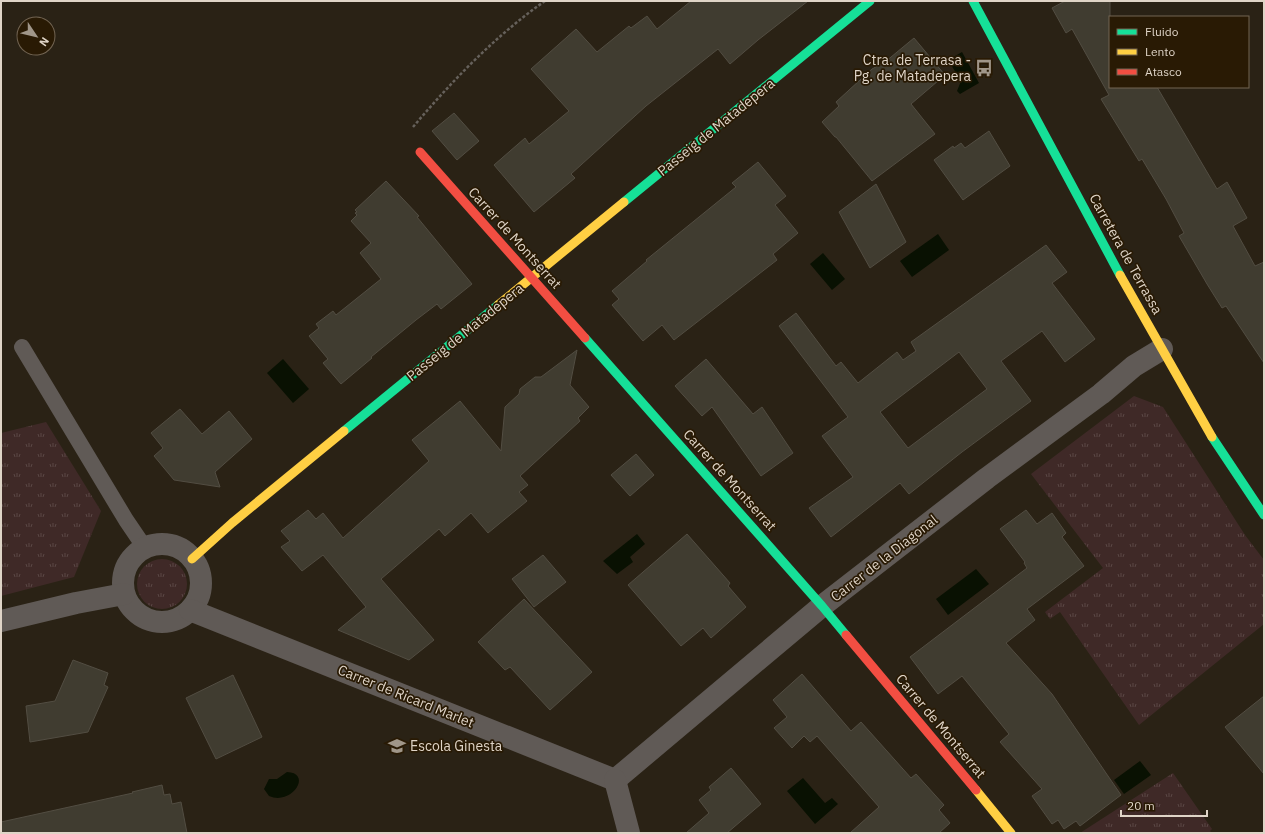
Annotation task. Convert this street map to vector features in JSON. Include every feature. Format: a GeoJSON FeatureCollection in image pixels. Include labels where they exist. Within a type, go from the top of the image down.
{"type":"FeatureCollection","features":[{"type":"Feature","properties":{"kind":"street","name":"Passeig de Matadepera"},"geometry":{"type":"LineString","coordinates":[[192,559],[232,524],[870,1]]}},
{"type":"Feature","properties":{"kind":"street","name":"Carretera de Terrassa"},"geometry":{"type":"LineString","coordinates":[[973,1],[1124,283],[1201,419],[1229,464],[1264,515]]}},
{"type":"Feature","properties":{"kind":"street","name":"Carrer de Montserrat"},"geometry":{"type":"LineString","coordinates":[[420,152],[822,606],[1011,833]]}},
{"type":"Feature","properties":{"kind":"street","name":"Carrer de la Diagonal"},"geometry":{"type":"LineString","coordinates":[[615,780],[822,606],[987,478],[1101,394],[1134,366],[1162,349]]}},
{"type":"Feature","properties":{"kind":"street"},"geometry":{"type":"LineString","coordinates":[[165,544],[176,547],[185,552],[192,559],[200,576],[200,585],[196,602],[190,610],[182,616],[173,621],[153,621],[143,618],[128,604],[124,594],[124,572],[129,562],[136,554],[145,548],[165,544]]}},
{"type":"Feature","properties":{"kind":"street"},"geometry":{"type":"LineString","coordinates":[[1,621],[76,603],[124,594]]}},
{"type":"Feature","properties":{"kind":"street","name":"Carrer de Ricard Marlet"},"geometry":{"type":"LineString","coordinates":[[190,610],[615,780]]}},
{"type":"Feature","properties":{"kind":"street"},"geometry":{"type":"LineString","coordinates":[[615,780],[629,833]]}},
{"type":"Feature","properties":{"kind":"lane"},"geometry":{"type":"LineString","coordinates":[[22,347],[126,520],[145,548]]}},
{"type":"Feature","properties":{"kind":"path"},"geometry":{"type":"LineString","coordinates":[[420,152],[407,133],[443,92],[497,40],[545,1]]}},
{"type":"Feature","properties":{"kind":"green space"},"geometry":{"type":"Polygon","coordinates":[[[1134,396],[1163,407],[1245,535],[1264,560],[1264,624],[1139,725],[1060,612],[1050,619],[1045,612],[1103,568],[1031,474],[1134,396]]]}},
{"type":"Feature","properties":{"kind":"green space"},"geometry":{"type":"Polygon","coordinates":[[[46,422],[101,511],[74,577],[1,596],[1,433],[46,422]]]}},
{"type":"Feature","properties":{"kind":"green space"},"geometry":{"type":"Polygon","coordinates":[[[157,559],[167,559],[180,566],[187,579],[187,589],[180,602],[167,609],[157,609],[148,605],[141,598],[137,589],[137,579],[141,570],[148,563],[157,559]]]}},
{"type":"Feature","properties":{"kind":"green space"},"geometry":{"type":"Polygon","coordinates":[[[1173,773],[1212,829],[1210,831],[1212,833],[1080,833],[1173,773]]]}},
{"type":"Feature","properties":{"kind":"shaded area"},"geometry":{"type":"Polygon","coordinates":[[[962,52],[979,83],[960,94],[957,91],[961,81],[948,60],[962,52]]]}},
{"type":"Feature","properties":{"kind":"shaded area"},"geometry":{"type":"Polygon","coordinates":[[[938,234],[949,250],[912,277],[900,261],[938,234]]]}},
{"type":"Feature","properties":{"kind":"shaded area"},"geometry":{"type":"Polygon","coordinates":[[[823,253],[845,279],[832,290],[810,264],[823,253]]]}},
{"type":"Feature","properties":{"kind":"shaded area"},"geometry":{"type":"Polygon","coordinates":[[[283,359],[309,389],[293,403],[267,373],[283,359]]]}},
{"type":"Feature","properties":{"kind":"shaded area"},"geometry":{"type":"Polygon","coordinates":[[[637,534],[645,544],[630,557],[633,562],[617,574],[603,561],[637,534]]]}},
{"type":"Feature","properties":{"kind":"shaded area"},"geometry":{"type":"Polygon","coordinates":[[[976,569],[989,584],[948,615],[936,599],[976,569]]]}},
{"type":"Feature","properties":{"kind":"shaded area"},"geometry":{"type":"Polygon","coordinates":[[[1140,761],[1151,775],[1124,794],[1114,780],[1140,761]]]}},
{"type":"Feature","properties":{"kind":"shaded area"},"geometry":{"type":"Polygon","coordinates":[[[287,772],[295,774],[298,778],[299,783],[296,788],[292,793],[285,797],[277,798],[269,796],[264,789],[269,779],[277,779],[287,772]]]}},
{"type":"Feature","properties":{"kind":"shaded area"},"geometry":{"type":"Polygon","coordinates":[[[803,778],[825,803],[832,798],[838,804],[815,824],[787,791],[803,778]]]}},
{"type":"Feature","properties":{"kind":"building"},"geometry":{"type":"Polygon","coordinates":[[[691,1],[808,1],[730,64],[718,49],[646,106],[571,174],[575,178],[534,212],[494,165],[525,138],[529,144],[569,111],[531,69],[576,29],[597,52],[629,26],[631,28],[647,16],[657,29],[691,1]]]}},
{"type":"Feature","properties":{"kind":"building"},"geometry":{"type":"Polygon","coordinates":[[[1065,1],[1110,1],[1109,88],[1158,88],[1217,189],[1227,182],[1247,218],[1233,226],[1255,266],[1264,262],[1264,363],[1226,306],[1222,308],[1207,284],[1179,236],[1184,233],[1166,199],[1142,159],[1139,161],[1101,99],[1109,95],[1072,29],[1066,33],[1052,8],[1065,1]]]}},
{"type":"Feature","properties":{"kind":"building"},"geometry":{"type":"Polygon","coordinates":[[[914,38],[945,75],[911,104],[935,134],[872,181],[822,122],[839,106],[836,102],[872,69],[885,62],[914,38]]]}},
{"type":"Feature","properties":{"kind":"building"},"geometry":{"type":"Polygon","coordinates":[[[454,113],[479,141],[457,160],[432,131],[454,113]]]}},
{"type":"Feature","properties":{"kind":"building"},"geometry":{"type":"Polygon","coordinates":[[[989,131],[1010,166],[963,200],[934,160],[953,146],[954,148],[961,143],[965,148],[989,131]]]}},
{"type":"Feature","properties":{"kind":"building"},"geometry":{"type":"Polygon","coordinates":[[[758,162],[786,196],[775,205],[798,233],[773,254],[777,260],[674,340],[662,325],[643,341],[612,305],[619,299],[612,291],[647,261],[646,260],[736,187],[732,183],[758,162]]]}},
{"type":"Feature","properties":{"kind":"building"},"geometry":{"type":"Polygon","coordinates":[[[386,181],[419,216],[417,217],[472,284],[441,309],[437,304],[416,320],[341,384],[323,363],[328,359],[309,336],[319,328],[316,324],[333,311],[336,315],[381,279],[360,253],[371,243],[351,221],[357,215],[355,210],[386,181]]]}},
{"type":"Feature","properties":{"kind":"building"},"geometry":{"type":"Polygon","coordinates":[[[876,184],[906,242],[870,268],[839,212],[876,184]]]}},
{"type":"Feature","properties":{"kind":"building"},"geometry":{"type":"Polygon","coordinates":[[[1046,245],[1067,272],[1052,283],[1095,339],[1065,362],[1042,331],[1001,361],[1031,401],[962,452],[909,494],[900,483],[831,537],[809,508],[853,477],[822,436],[848,417],[779,326],[796,313],[836,366],[841,362],[858,383],[897,352],[903,360],[916,351],[911,342],[1046,245]],[[959,352],[880,412],[908,448],[987,389],[959,352]]]}},
{"type":"Feature","properties":{"kind":"building"},"geometry":{"type":"Polygon","coordinates":[[[577,350],[570,385],[589,407],[578,418],[580,421],[520,476],[528,485],[519,492],[527,501],[488,533],[471,513],[445,536],[439,529],[381,579],[434,640],[409,660],[338,630],[366,607],[323,555],[302,571],[281,547],[290,541],[281,531],[308,510],[316,519],[323,513],[343,538],[429,461],[412,440],[460,401],[501,451],[505,407],[519,394],[520,389],[535,377],[541,377],[577,350]]]}},
{"type":"Feature","properties":{"kind":"building"},"geometry":{"type":"Polygon","coordinates":[[[706,359],[753,414],[762,407],[793,453],[761,476],[712,407],[702,416],[675,386],[706,359]]]}},
{"type":"Feature","properties":{"kind":"building"},"geometry":{"type":"Polygon","coordinates":[[[180,409],[202,434],[229,411],[252,439],[215,472],[220,487],[174,480],[154,456],[163,448],[151,433],[180,409]]]}},
{"type":"Feature","properties":{"kind":"building"},"geometry":{"type":"Polygon","coordinates":[[[636,454],[654,475],[630,496],[611,475],[636,454]]]}},
{"type":"Feature","properties":{"kind":"building"},"geometry":{"type":"Polygon","coordinates":[[[1026,510],[1037,524],[1052,513],[1066,533],[1062,537],[1084,566],[1027,609],[1035,620],[1006,643],[1052,694],[1121,795],[1080,826],[1076,821],[1064,829],[1058,820],[1052,824],[1032,796],[1042,789],[1000,742],[1009,734],[962,676],[938,694],[910,657],[1027,568],[1024,563],[1025,562],[1000,529],[1026,510]]]}},
{"type":"Feature","properties":{"kind":"building"},"geometry":{"type":"Polygon","coordinates":[[[687,534],[730,583],[728,586],[746,607],[711,638],[703,628],[681,646],[628,585],[687,534]]]}},
{"type":"Feature","properties":{"kind":"building"},"geometry":{"type":"Polygon","coordinates":[[[543,555],[566,582],[534,607],[512,579],[543,555]]]}},
{"type":"Feature","properties":{"kind":"building"},"geometry":{"type":"Polygon","coordinates":[[[524,599],[592,672],[550,710],[510,667],[505,670],[478,642],[524,599]]]}},
{"type":"Feature","properties":{"kind":"building"},"geometry":{"type":"Polygon","coordinates":[[[73,660],[108,673],[104,685],[108,687],[88,732],[30,742],[26,706],[55,701],[73,660]]]}},
{"type":"Feature","properties":{"kind":"building"},"geometry":{"type":"Polygon","coordinates":[[[802,674],[851,731],[861,722],[911,778],[916,774],[944,805],[939,810],[950,823],[939,833],[850,833],[879,807],[817,736],[810,742],[804,736],[792,748],[774,728],[787,717],[773,700],[802,674]]]}},
{"type":"Feature","properties":{"kind":"building"},"geometry":{"type":"Polygon","coordinates":[[[233,675],[262,737],[216,759],[186,698],[233,675]]]}},
{"type":"Feature","properties":{"kind":"building"},"geometry":{"type":"Polygon","coordinates":[[[1264,696],[1264,774],[1225,727],[1264,696]]]}},
{"type":"Feature","properties":{"kind":"building"},"geometry":{"type":"Polygon","coordinates":[[[731,768],[761,804],[727,833],[686,833],[709,813],[699,800],[711,790],[709,787],[731,768]]]}},
{"type":"Feature","properties":{"kind":"building"},"geometry":{"type":"Polygon","coordinates":[[[162,785],[164,795],[170,794],[172,804],[181,802],[187,833],[1,833],[1,822],[133,793],[132,792],[162,785]]]}},
{"type":"Feature","properties":{"kind":"traffic: fast"},"geometry":{"type":"LineString","coordinates":[[624,202],[870,1]]}},
{"type":"Feature","properties":{"kind":"traffic: fast"},"geometry":{"type":"LineString","coordinates":[[973,1],[1120,275]]}},
{"type":"Feature","properties":{"kind":"traffic: fast"},"geometry":{"type":"LineString","coordinates":[[344,431],[498,305]]}},
{"type":"Feature","properties":{"kind":"traffic: fast"},"geometry":{"type":"LineString","coordinates":[[585,338],[846,635]]}},
{"type":"Feature","properties":{"kind":"traffic: fast"},"geometry":{"type":"LineString","coordinates":[[1212,437],[1264,515]]}},
{"type":"Feature","properties":{"kind":"traffic: slow"},"geometry":{"type":"LineString","coordinates":[[498,305],[624,202]]}},
{"type":"Feature","properties":{"kind":"traffic: slow"},"geometry":{"type":"LineString","coordinates":[[1120,275],[1212,437]]}},
{"type":"Feature","properties":{"kind":"traffic: slow"},"geometry":{"type":"LineString","coordinates":[[192,559],[232,523],[344,431]]}},
{"type":"Feature","properties":{"kind":"traffic: slow"},"geometry":{"type":"LineString","coordinates":[[976,790],[1011,833]]}},
{"type":"Feature","properties":{"kind":"traffic: jam"},"geometry":{"type":"LineString","coordinates":[[420,152],[585,338]]}},
{"type":"Feature","properties":{"kind":"traffic: jam"},"geometry":{"type":"LineString","coordinates":[[846,635],[976,790]]}},
{"type":"Feature","properties":{"kind":"place","name":"Ctra. de Terrasa - Pg. de Matadepera"},"geometry":{"type":"Point","coordinates":[984,68]}},
{"type":"Feature","properties":{"kind":"place","name":"Escola Ginesta"},"geometry":{"type":"Point","coordinates":[397,746]}}]}
